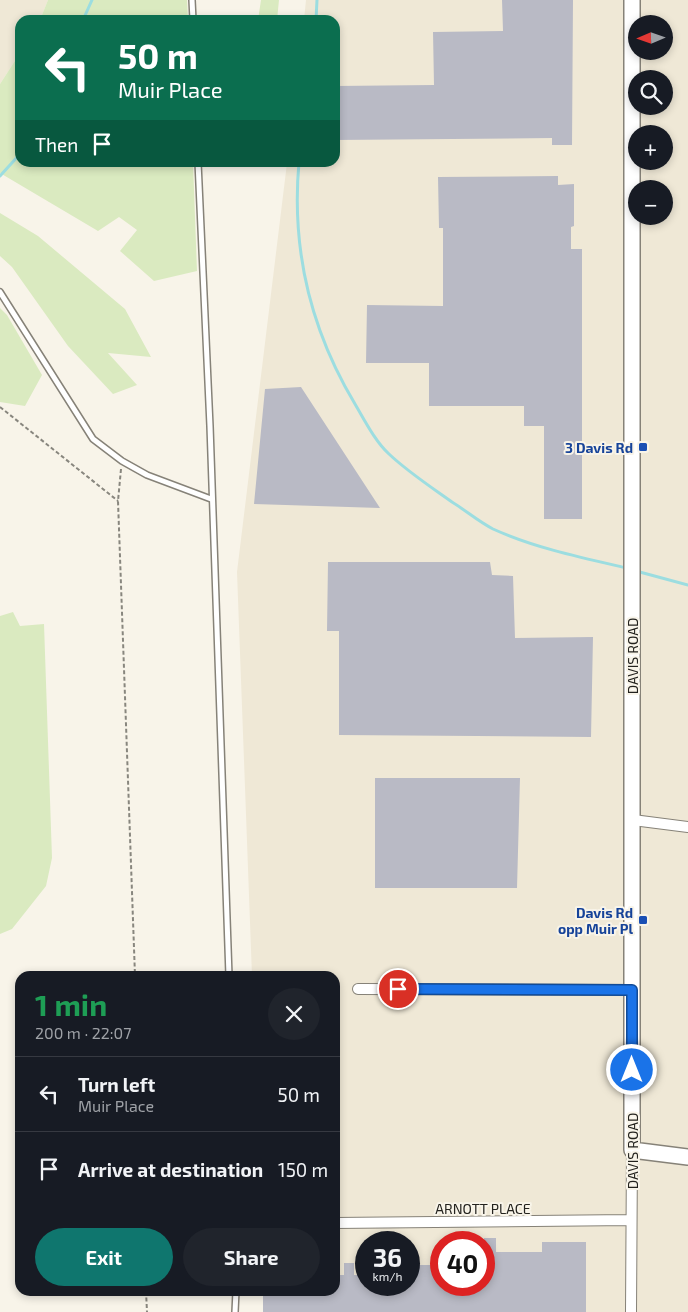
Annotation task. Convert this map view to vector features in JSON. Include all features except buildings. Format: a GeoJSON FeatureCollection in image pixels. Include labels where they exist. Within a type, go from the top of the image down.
{"type":"FeatureCollection","features":[{"type":"Feature","properties":{"kind":"street","name":"DAVIS ROAD"},"geometry":{"type":"LineString","coordinates":[[631,1312],[633,820],[632,0]]}},
{"type":"Feature","properties":{"kind":"street"},"geometry":{"type":"LineString","coordinates":[[633,820],[688,827]]}},
{"type":"Feature","properties":{"kind":"street"},"geometry":{"type":"LineString","coordinates":[[358,989],[632,990]]}},
{"type":"Feature","properties":{"kind":"street"},"geometry":{"type":"LineString","coordinates":[[632,1150],[688,1157]]}},
{"type":"Feature","properties":{"kind":"street","name":"ARNOTT PLACE"},"geometry":{"type":"LineString","coordinates":[[340,1222],[631,1220]]}},
{"type":"Feature","properties":{"kind":"lane"},"geometry":{"type":"LineString","coordinates":[[192,0],[192,15]]}},
{"type":"Feature","properties":{"kind":"lane"},"geometry":{"type":"LineString","coordinates":[[198,167],[210,426],[228,971]]}},
{"type":"Feature","properties":{"kind":"lane"},"geometry":{"type":"LineString","coordinates":[[0,292],[93,440],[122,461],[147,475],[211,499]]}},
{"type":"Feature","properties":{"kind":"lane"},"geometry":{"type":"LineString","coordinates":[[235,1312],[236,1296]]}},
{"type":"Feature","properties":{"kind":"path"},"geometry":{"type":"LineString","coordinates":[[0,407],[118,501]]}},
{"type":"Feature","properties":{"kind":"path"},"geometry":{"type":"LineString","coordinates":[[122,461],[118,501],[135,971]]}},
{"type":"Feature","properties":{"kind":"path"},"geometry":{"type":"LineString","coordinates":[[146,1296],[147,1312]]}},
{"type":"Feature","properties":{"kind":"shaded area"},"geometry":{"type":"Polygon","coordinates":[[[0,0],[48,0],[42,15],[15,15],[15,61],[0,84],[0,0]]]}},
{"type":"Feature","properties":{"kind":"shaded area"},"geometry":{"type":"Polygon","coordinates":[[[306,0],[688,0],[688,1312],[265,1312],[318,1296],[340,1296],[340,971],[252,971],[237,572],[287,167],[340,167],[340,15],[304,15],[306,0]]]}},
{"type":"Feature","properties":{"kind":"green space"},"geometry":{"type":"Polygon","coordinates":[[[48,0],[187,0],[188,15],[42,15],[48,0]]]}},
{"type":"Feature","properties":{"kind":"green space"},"geometry":{"type":"Polygon","coordinates":[[[261,0],[279,0],[278,15],[259,15],[261,0]]]}},
{"type":"Feature","properties":{"kind":"green space"},"geometry":{"type":"Polygon","coordinates":[[[15,61],[15,167],[193,167],[197,271],[154,281],[120,251],[137,230],[119,217],[98,231],[0,173],[0,84],[15,61]]]}},
{"type":"Feature","properties":{"kind":"green space"},"geometry":{"type":"Polygon","coordinates":[[[0,213],[38,236],[125,309],[151,357],[108,353],[137,385],[113,394],[68,346],[12,267],[0,256],[0,213]]]}},
{"type":"Feature","properties":{"kind":"green space"},"geometry":{"type":"Polygon","coordinates":[[[0,308],[7,315],[42,375],[25,406],[0,402],[0,308]]]}},
{"type":"Feature","properties":{"kind":"green space"},"geometry":{"type":"Polygon","coordinates":[[[13,612],[20,626],[44,624],[52,858],[46,886],[12,929],[0,934],[0,616],[13,612]]]}},
{"type":"Feature","properties":{"kind":"waterway"},"geometry":{"type":"LineString","coordinates":[[85,15],[92,0]]}},
{"type":"Feature","properties":{"kind":"waterway"},"geometry":{"type":"LineString","coordinates":[[316,15],[317,0]]}},
{"type":"Feature","properties":{"kind":"waterway"},"geometry":{"type":"LineString","coordinates":[[0,176],[15,160]]}},
{"type":"Feature","properties":{"kind":"waterway"},"geometry":{"type":"LineString","coordinates":[[299,167],[297,195],[301,257],[315,318],[339,376],[379,443],[412,473],[493,529],[542,547],[627,568]]}},
{"type":"Feature","properties":{"kind":"waterway"},"geometry":{"type":"LineString","coordinates":[[636,571],[688,585]]}},
{"type":"Feature","properties":{"kind":"place","name":"3 Davis Rd"},"geometry":{"type":"Point","coordinates":[643,447]}},
{"type":"Feature","properties":{"kind":"place","name":"Davis Rd opp Muir Pl"},"geometry":{"type":"Point","coordinates":[643,920]}},
{"type":"Feature","properties":{"kind":"route"},"geometry":{"type":"LineString","coordinates":[[398,989],[632,990],[632,1070]]}}]}
